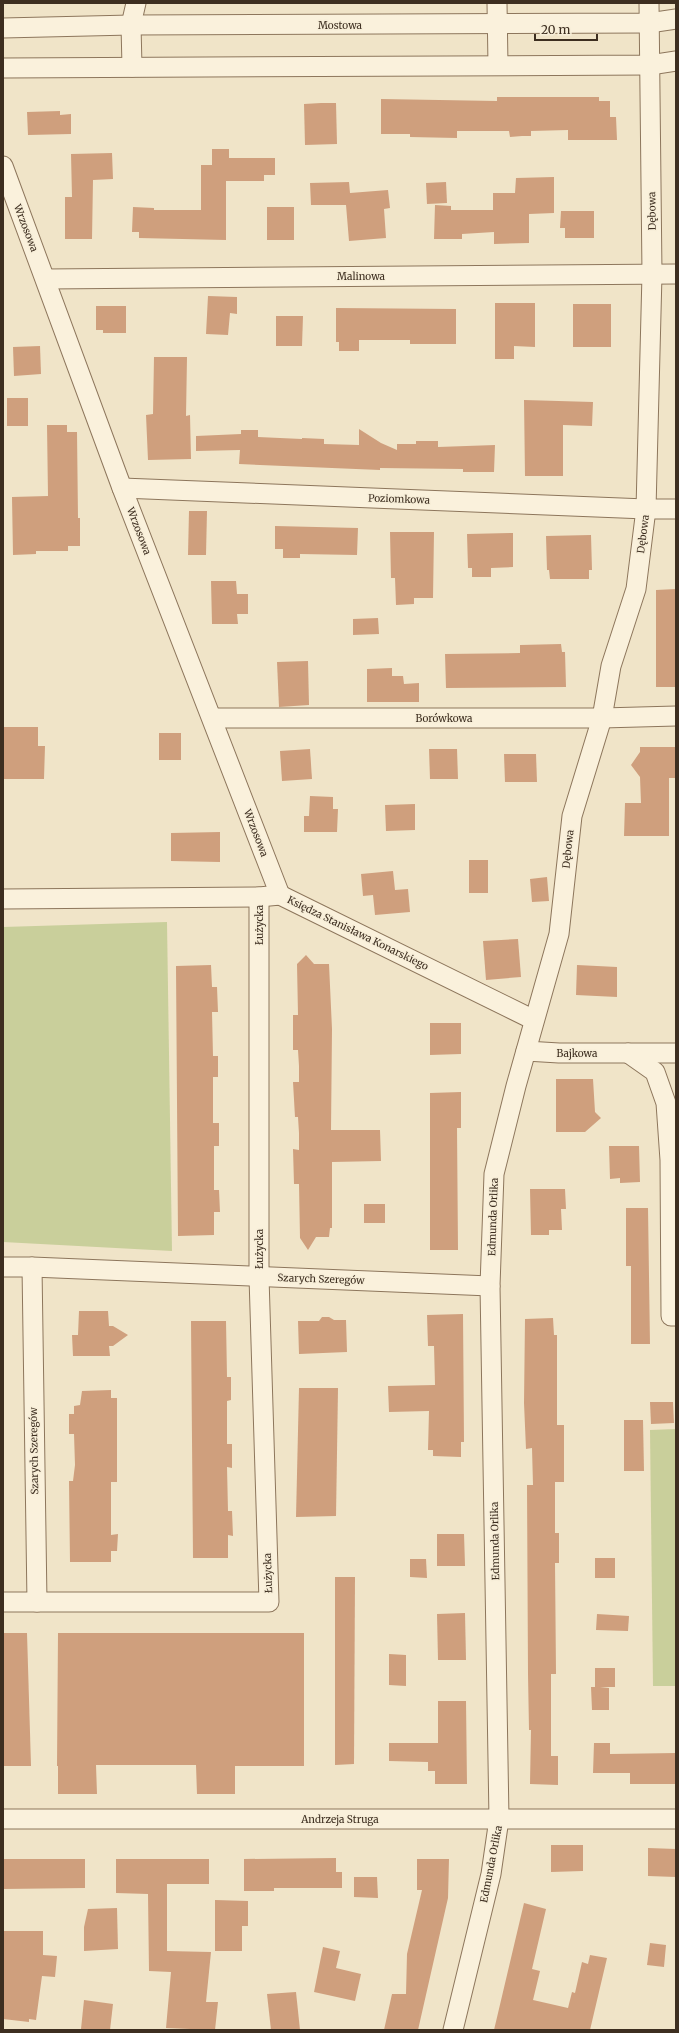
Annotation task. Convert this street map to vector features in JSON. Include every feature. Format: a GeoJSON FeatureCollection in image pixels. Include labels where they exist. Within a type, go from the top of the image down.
{"type":"FeatureCollection","features":[{"type":"Feature","properties":{"kind":"street"},"geometry":{"type":"LineString","coordinates":[[132,67],[131,25],[136,3]]}},
{"type":"Feature","properties":{"kind":"street"},"geometry":{"type":"LineString","coordinates":[[497,3],[498,65]]}},
{"type":"Feature","properties":{"kind":"street","name":"Dębowa"},"geometry":{"type":"LineString","coordinates":[[526,1051],[559,934],[572,816],[602,718],[611,666],[636,588],[646,509],[652,274],[649,3]]}},
{"type":"Feature","properties":{"kind":"street","name":"Mostowa"},"geometry":{"type":"LineString","coordinates":[[3,28],[131,25],[497,25],[649,23],[676,19]]}},
{"type":"Feature","properties":{"kind":"street"},"geometry":{"type":"LineString","coordinates":[[3,68],[650,65],[676,61]]}},
{"type":"Feature","properties":{"kind":"street","name":"Wrzosowa"},"geometry":{"type":"LineString","coordinates":[[3,166],[46,278],[122,488],[280,895]]}},
{"type":"Feature","properties":{"kind":"street","name":"Malinowa"},"geometry":{"type":"LineString","coordinates":[[46,278],[676,274]]}},
{"type":"Feature","properties":{"kind":"street","name":"Poziomkowa"},"geometry":{"type":"LineString","coordinates":[[122,488],[676,509]]}},
{"type":"Feature","properties":{"kind":"street","name":"Borówkowa"},"geometry":{"type":"LineString","coordinates":[[212,718],[602,718],[676,716]]}},
{"type":"Feature","properties":{"kind":"street","name":"Księdza Stanisława Konarskiego"},"geometry":{"type":"LineString","coordinates":[[3,899],[259,897],[280,895],[534,1020]]}},
{"type":"Feature","properties":{"kind":"street","name":"Łużycka"},"geometry":{"type":"LineString","coordinates":[[37,1602],[268,1602],[259,1276],[259,897]]}},
{"type":"Feature","properties":{"kind":"street","name":"Bajkowa"},"geometry":{"type":"LineString","coordinates":[[526,1051],[559,1053],[676,1053]]}},
{"type":"Feature","properties":{"kind":"street","name":"Edmunda Orlika"},"geometry":{"type":"LineString","coordinates":[[453,2030],[491,1874],[500,1819],[490,1286],[494,1174],[526,1051]]}},
{"type":"Feature","properties":{"kind":"street"},"geometry":{"type":"LineString","coordinates":[[628,1053],[655,1072],[666,1103],[670,1160],[671,1316],[676,1316]]}},
{"type":"Feature","properties":{"kind":"street","name":"Szarych Szeregów"},"geometry":{"type":"LineString","coordinates":[[3,1267],[490,1286]]}},
{"type":"Feature","properties":{"kind":"street","name":"Szarych Szeregów"},"geometry":{"type":"LineString","coordinates":[[32,1267],[37,1602]]}},
{"type":"Feature","properties":{"kind":"street"},"geometry":{"type":"LineString","coordinates":[[3,1602],[37,1602]]}},
{"type":"Feature","properties":{"kind":"street","name":"Andrzeja Struga"},"geometry":{"type":"LineString","coordinates":[[3,1819],[676,1819]]}},
{"type":"Feature","properties":{"kind":"green space"},"geometry":{"type":"Polygon","coordinates":[[[167,922],[172,1251],[3,1242],[3,927],[167,922]]]}},
{"type":"Feature","properties":{"kind":"green space"},"geometry":{"type":"Polygon","coordinates":[[[676,1429],[676,1686],[653,1686],[650,1430],[676,1429]]]}},
{"type":"Feature","properties":{"kind":"building"},"geometry":{"type":"Polygon","coordinates":[[[497,97],[599,97],[599,101],[610,101],[610,117],[616,117],[617,140],[568,140],[568,130],[531,131],[531,136],[510,137],[509,131],[457,131],[457,138],[410,137],[410,134],[381,134],[381,99],[497,101],[497,97]]]}},
{"type":"Feature","properties":{"kind":"building"},"geometry":{"type":"Polygon","coordinates":[[[336,103],[337,144],[305,145],[304,104],[336,103]]]}},
{"type":"Feature","properties":{"kind":"building"},"geometry":{"type":"Polygon","coordinates":[[[60,111],[60,115],[71,114],[71,134],[28,135],[27,112],[60,111]]]}},
{"type":"Feature","properties":{"kind":"building"},"geometry":{"type":"Polygon","coordinates":[[[212,149],[229,149],[229,158],[275,158],[275,175],[264,175],[264,181],[226,181],[226,240],[139,238],[139,232],[132,232],[133,207],[154,208],[154,210],[201,210],[201,165],[212,165],[212,149]]]}},
{"type":"Feature","properties":{"kind":"building"},"geometry":{"type":"Polygon","coordinates":[[[112,153],[113,179],[93,180],[92,239],[65,239],[65,197],[72,197],[71,154],[112,153]]]}},
{"type":"Feature","properties":{"kind":"building"},"geometry":{"type":"Polygon","coordinates":[[[554,177],[554,213],[529,214],[529,243],[494,244],[494,232],[462,234],[462,239],[434,239],[435,205],[451,206],[451,210],[493,210],[493,193],[515,193],[516,178],[554,177]]]}},
{"type":"Feature","properties":{"kind":"building"},"geometry":{"type":"Polygon","coordinates":[[[349,182],[350,193],[388,190],[390,208],[384,209],[386,238],[349,241],[346,205],[311,205],[310,183],[349,182]]]}},
{"type":"Feature","properties":{"kind":"building"},"geometry":{"type":"Polygon","coordinates":[[[446,182],[447,203],[427,204],[426,183],[446,182]]]}},
{"type":"Feature","properties":{"kind":"building"},"geometry":{"type":"Polygon","coordinates":[[[267,207],[294,207],[294,240],[267,240],[267,207]]]}},
{"type":"Feature","properties":{"kind":"building"},"geometry":{"type":"Polygon","coordinates":[[[561,211],[594,211],[594,238],[565,238],[565,228],[560,228],[561,211]]]}},
{"type":"Feature","properties":{"kind":"building"},"geometry":{"type":"Polygon","coordinates":[[[208,296],[237,297],[237,314],[230,313],[228,335],[206,334],[208,296]]]}},
{"type":"Feature","properties":{"kind":"building"},"geometry":{"type":"Polygon","coordinates":[[[495,303],[535,303],[535,347],[514,346],[514,359],[495,359],[495,303]]]}},
{"type":"Feature","properties":{"kind":"building"},"geometry":{"type":"Polygon","coordinates":[[[573,304],[611,304],[611,347],[573,347],[573,304]]]}},
{"type":"Feature","properties":{"kind":"building"},"geometry":{"type":"Polygon","coordinates":[[[96,306],[126,306],[126,333],[103,333],[103,330],[96,330],[96,306]]]}},
{"type":"Feature","properties":{"kind":"building"},"geometry":{"type":"Polygon","coordinates":[[[336,308],[456,309],[456,344],[410,344],[410,340],[359,340],[359,351],[339,351],[339,342],[336,342],[336,308]]]}},
{"type":"Feature","properties":{"kind":"building"},"geometry":{"type":"Polygon","coordinates":[[[276,316],[303,316],[302,346],[276,346],[276,316]]]}},
{"type":"Feature","properties":{"kind":"building"},"geometry":{"type":"Polygon","coordinates":[[[40,346],[41,374],[14,376],[13,347],[40,346]]]}},
{"type":"Feature","properties":{"kind":"building"},"geometry":{"type":"Polygon","coordinates":[[[154,357],[187,357],[186,416],[190,415],[191,459],[148,460],[146,415],[153,414],[154,357]]]}},
{"type":"Feature","properties":{"kind":"building"},"geometry":{"type":"Polygon","coordinates":[[[7,398],[28,398],[28,426],[7,426],[7,398]]]}},
{"type":"Feature","properties":{"kind":"building"},"geometry":{"type":"Polygon","coordinates":[[[524,400],[593,402],[592,426],[563,425],[563,476],[525,476],[524,400]]]}},
{"type":"Feature","properties":{"kind":"building"},"geometry":{"type":"Polygon","coordinates":[[[47,425],[67,425],[67,432],[77,432],[78,518],[80,518],[80,546],[68,546],[68,551],[36,551],[36,554],[13,555],[12,497],[48,496],[47,425]]]}},
{"type":"Feature","properties":{"kind":"building"},"geometry":{"type":"Polygon","coordinates":[[[359,429],[381,443],[397,450],[397,444],[416,444],[416,441],[438,441],[438,447],[495,445],[494,472],[463,472],[463,469],[380,468],[380,470],[239,464],[240,450],[196,451],[196,436],[241,434],[241,430],[258,430],[258,437],[324,439],[324,444],[359,445],[359,429]]]}},
{"type":"Feature","properties":{"kind":"building"},"geometry":{"type":"Polygon","coordinates":[[[189,511],[207,511],[206,555],[188,555],[189,511]]]}},
{"type":"Feature","properties":{"kind":"building"},"geometry":{"type":"Polygon","coordinates":[[[275,526],[358,528],[357,555],[300,554],[300,558],[283,558],[283,549],[275,549],[275,526]]]}},
{"type":"Feature","properties":{"kind":"building"},"geometry":{"type":"Polygon","coordinates":[[[390,532],[434,532],[433,598],[414,598],[414,604],[396,605],[395,578],[391,578],[390,532]]]}},
{"type":"Feature","properties":{"kind":"building"},"geometry":{"type":"Polygon","coordinates":[[[513,533],[513,567],[491,568],[491,577],[472,577],[472,568],[468,568],[467,534],[513,533]]]}},
{"type":"Feature","properties":{"kind":"building"},"geometry":{"type":"Polygon","coordinates":[[[591,535],[592,570],[589,570],[589,579],[550,579],[549,570],[547,570],[546,536],[591,535]]]}},
{"type":"Feature","properties":{"kind":"building"},"geometry":{"type":"Polygon","coordinates":[[[211,581],[236,581],[237,594],[248,594],[248,614],[237,614],[238,624],[212,624],[211,581]]]}},
{"type":"Feature","properties":{"kind":"building"},"geometry":{"type":"Polygon","coordinates":[[[676,589],[676,687],[656,687],[656,590],[676,589]]]}},
{"type":"Feature","properties":{"kind":"building"},"geometry":{"type":"Polygon","coordinates":[[[378,618],[379,634],[353,635],[353,619],[378,618]]]}},
{"type":"Feature","properties":{"kind":"building"},"geometry":{"type":"Polygon","coordinates":[[[561,644],[562,652],[565,652],[566,687],[446,688],[445,654],[520,653],[520,645],[561,644]]]}},
{"type":"Feature","properties":{"kind":"building"},"geometry":{"type":"Polygon","coordinates":[[[308,661],[309,705],[279,707],[277,662],[308,661]]]}},
{"type":"Feature","properties":{"kind":"building"},"geometry":{"type":"Polygon","coordinates":[[[392,668],[392,676],[403,676],[404,684],[419,683],[419,702],[367,702],[367,669],[392,668]]]}},
{"type":"Feature","properties":{"kind":"building"},"geometry":{"type":"Polygon","coordinates":[[[3,727],[38,727],[38,746],[45,746],[44,779],[3,779],[3,727]]]}},
{"type":"Feature","properties":{"kind":"building"},"geometry":{"type":"Polygon","coordinates":[[[159,733],[181,733],[181,760],[159,760],[159,733]]]}},
{"type":"Feature","properties":{"kind":"building"},"geometry":{"type":"Polygon","coordinates":[[[640,747],[676,747],[676,778],[669,778],[669,836],[624,836],[625,803],[641,803],[640,777],[631,765],[640,752],[640,747]]]}},
{"type":"Feature","properties":{"kind":"building"},"geometry":{"type":"Polygon","coordinates":[[[310,749],[312,779],[282,781],[280,751],[310,749]]]}},
{"type":"Feature","properties":{"kind":"building"},"geometry":{"type":"Polygon","coordinates":[[[429,749],[457,749],[458,779],[430,779],[429,749]]]}},
{"type":"Feature","properties":{"kind":"building"},"geometry":{"type":"Polygon","coordinates":[[[504,754],[536,754],[537,782],[505,782],[504,754]]]}},
{"type":"Feature","properties":{"kind":"building"},"geometry":{"type":"Polygon","coordinates":[[[310,796],[333,797],[333,809],[338,809],[337,832],[304,832],[304,816],[309,816],[310,796]]]}},
{"type":"Feature","properties":{"kind":"building"},"geometry":{"type":"Polygon","coordinates":[[[415,804],[415,830],[386,831],[385,805],[415,804]]]}},
{"type":"Feature","properties":{"kind":"building"},"geometry":{"type":"Polygon","coordinates":[[[220,832],[220,862],[171,861],[171,833],[220,832]]]}},
{"type":"Feature","properties":{"kind":"building"},"geometry":{"type":"Polygon","coordinates":[[[469,860],[488,860],[488,893],[469,893],[469,860]]]}},
{"type":"Feature","properties":{"kind":"building"},"geometry":{"type":"Polygon","coordinates":[[[393,871],[395,890],[408,889],[410,912],[375,915],[373,895],[363,896],[361,874],[393,871]]]}},
{"type":"Feature","properties":{"kind":"building"},"geometry":{"type":"Polygon","coordinates":[[[547,877],[549,901],[532,902],[530,879],[547,877]]]}},
{"type":"Feature","properties":{"kind":"building"},"geometry":{"type":"Polygon","coordinates":[[[518,939],[521,977],[486,980],[483,941],[518,939]]]}},
{"type":"Feature","properties":{"kind":"building"},"geometry":{"type":"Polygon","coordinates":[[[306,955],[314,964],[329,964],[332,1029],[331,1130],[380,1130],[381,1161],[332,1162],[332,1228],[330,1228],[329,1237],[316,1237],[308,1250],[300,1238],[299,1184],[294,1184],[293,1149],[299,1150],[298,1117],[295,1117],[293,1082],[299,1082],[299,1066],[298,1050],[293,1050],[293,1015],[298,1015],[297,964],[306,955]]]}},
{"type":"Feature","properties":{"kind":"building"},"geometry":{"type":"Polygon","coordinates":[[[211,965],[212,987],[217,987],[218,1012],[212,1012],[213,1056],[218,1056],[218,1077],[213,1077],[213,1123],[219,1123],[219,1146],[214,1146],[214,1190],[219,1190],[220,1212],[214,1212],[214,1235],[178,1236],[176,966],[211,965]]]}},
{"type":"Feature","properties":{"kind":"building"},"geometry":{"type":"Polygon","coordinates":[[[577,965],[617,967],[617,997],[576,995],[577,965]]]}},
{"type":"Feature","properties":{"kind":"building"},"geometry":{"type":"Polygon","coordinates":[[[430,1023],[461,1023],[461,1054],[430,1055],[430,1023]]]}},
{"type":"Feature","properties":{"kind":"building"},"geometry":{"type":"Polygon","coordinates":[[[556,1079],[593,1079],[595,1112],[601,1118],[585,1132],[556,1132],[556,1079]]]}},
{"type":"Feature","properties":{"kind":"building"},"geometry":{"type":"Polygon","coordinates":[[[461,1092],[461,1128],[457,1128],[458,1250],[430,1250],[430,1093],[461,1092]]]}},
{"type":"Feature","properties":{"kind":"building"},"geometry":{"type":"Polygon","coordinates":[[[609,1146],[639,1146],[640,1182],[620,1183],[620,1178],[610,1179],[609,1146]]]}},
{"type":"Feature","properties":{"kind":"building"},"geometry":{"type":"Polygon","coordinates":[[[530,1189],[565,1189],[566,1209],[561,1209],[562,1230],[549,1230],[549,1235],[531,1235],[530,1189]]]}},
{"type":"Feature","properties":{"kind":"building"},"geometry":{"type":"Polygon","coordinates":[[[364,1204],[385,1204],[385,1223],[364,1223],[364,1204]]]}},
{"type":"Feature","properties":{"kind":"building"},"geometry":{"type":"Polygon","coordinates":[[[626,1208],[648,1208],[650,1344],[631,1344],[631,1266],[626,1266],[626,1208]]]}},
{"type":"Feature","properties":{"kind":"building"},"geometry":{"type":"Polygon","coordinates":[[[79,1311],[108,1311],[109,1326],[113,1326],[128,1335],[113,1346],[109,1346],[110,1356],[73,1356],[72,1335],[78,1335],[79,1311]]]}},
{"type":"Feature","properties":{"kind":"building"},"geometry":{"type":"Polygon","coordinates":[[[463,1314],[464,1442],[461,1442],[461,1457],[433,1456],[433,1450],[428,1450],[429,1411],[389,1412],[388,1386],[435,1385],[434,1346],[428,1346],[427,1315],[463,1314]]]}},
{"type":"Feature","properties":{"kind":"building"},"geometry":{"type":"Polygon","coordinates":[[[322,1317],[329,1317],[334,1320],[346,1320],[347,1352],[299,1354],[298,1321],[319,1321],[322,1317]]]}},
{"type":"Feature","properties":{"kind":"building"},"geometry":{"type":"Polygon","coordinates":[[[553,1318],[554,1335],[557,1335],[557,1425],[564,1425],[564,1482],[555,1482],[555,1533],[559,1533],[559,1563],[555,1563],[556,1674],[551,1674],[551,1756],[558,1756],[558,1785],[530,1784],[531,1730],[529,1730],[528,1674],[527,1485],[533,1485],[532,1448],[526,1449],[524,1403],[525,1319],[553,1318]]]}},
{"type":"Feature","properties":{"kind":"building"},"geometry":{"type":"Polygon","coordinates":[[[191,1321],[226,1321],[227,1377],[231,1377],[231,1400],[227,1401],[227,1444],[232,1444],[232,1468],[227,1467],[228,1511],[232,1511],[233,1536],[228,1535],[228,1558],[193,1558],[191,1321]]]}},
{"type":"Feature","properties":{"kind":"building"},"geometry":{"type":"Polygon","coordinates":[[[299,1388],[338,1388],[336,1516],[296,1517],[299,1388]]]}},
{"type":"Feature","properties":{"kind":"building"},"geometry":{"type":"Polygon","coordinates":[[[111,1390],[111,1398],[117,1398],[117,1482],[111,1482],[111,1535],[118,1534],[117,1551],[111,1551],[111,1562],[70,1562],[69,1481],[73,1481],[75,1465],[74,1434],[69,1434],[69,1414],[74,1414],[74,1406],[80,1405],[82,1391],[111,1390]]]}},
{"type":"Feature","properties":{"kind":"building"},"geometry":{"type":"Polygon","coordinates":[[[650,1402],[673,1402],[674,1423],[651,1424],[650,1402]]]}},
{"type":"Feature","properties":{"kind":"building"},"geometry":{"type":"Polygon","coordinates":[[[624,1420],[643,1420],[644,1471],[624,1471],[624,1420]]]}},
{"type":"Feature","properties":{"kind":"building"},"geometry":{"type":"Polygon","coordinates":[[[437,1534],[464,1534],[465,1566],[437,1566],[437,1534]]]}},
{"type":"Feature","properties":{"kind":"building"},"geometry":{"type":"Polygon","coordinates":[[[595,1558],[615,1558],[615,1578],[595,1578],[595,1558]]]}},
{"type":"Feature","properties":{"kind":"building"},"geometry":{"type":"Polygon","coordinates":[[[410,1559],[426,1559],[427,1578],[410,1577],[410,1559]]]}},
{"type":"Feature","properties":{"kind":"building"},"geometry":{"type":"Polygon","coordinates":[[[335,1577],[355,1577],[354,1764],[335,1765],[335,1577]]]}},
{"type":"Feature","properties":{"kind":"building"},"geometry":{"type":"Polygon","coordinates":[[[465,1613],[466,1660],[438,1660],[437,1614],[465,1613]]]}},
{"type":"Feature","properties":{"kind":"building"},"geometry":{"type":"Polygon","coordinates":[[[597,1614],[629,1616],[628,1631],[596,1630],[597,1614]]]}},
{"type":"Feature","properties":{"kind":"building"},"geometry":{"type":"Polygon","coordinates":[[[3,1633],[27,1633],[31,1766],[3,1766],[3,1633]]]}},
{"type":"Feature","properties":{"kind":"building"},"geometry":{"type":"Polygon","coordinates":[[[58,1633],[304,1633],[304,1766],[235,1766],[235,1794],[197,1794],[196,1765],[96,1765],[97,1794],[58,1794],[58,1633]]]}},
{"type":"Feature","properties":{"kind":"building"},"geometry":{"type":"Polygon","coordinates":[[[389,1654],[406,1655],[406,1686],[389,1685],[389,1654]]]}},
{"type":"Feature","properties":{"kind":"building"},"geometry":{"type":"Polygon","coordinates":[[[595,1668],[615,1668],[615,1687],[600,1687],[609,1688],[609,1710],[592,1710],[591,1687],[595,1687],[595,1668]]]}},
{"type":"Feature","properties":{"kind":"building"},"geometry":{"type":"Polygon","coordinates":[[[438,1701],[466,1701],[467,1784],[435,1784],[435,1771],[428,1771],[428,1762],[389,1761],[389,1743],[438,1743],[438,1701]]]}},
{"type":"Feature","properties":{"kind":"building"},"geometry":{"type":"Polygon","coordinates":[[[594,1743],[610,1743],[610,1754],[676,1753],[676,1784],[630,1784],[630,1773],[593,1773],[594,1743]]]}},
{"type":"Feature","properties":{"kind":"building"},"geometry":{"type":"Polygon","coordinates":[[[551,1845],[583,1845],[583,1871],[551,1872],[551,1845]]]}},
{"type":"Feature","properties":{"kind":"building"},"geometry":{"type":"Polygon","coordinates":[[[648,1848],[676,1849],[676,1877],[648,1876],[648,1848]]]}},
{"type":"Feature","properties":{"kind":"building"},"geometry":{"type":"Polygon","coordinates":[[[336,1858],[336,1872],[342,1872],[342,1888],[274,1888],[274,1891],[244,1891],[244,1859],[336,1858]]]}},
{"type":"Feature","properties":{"kind":"building"},"geometry":{"type":"Polygon","coordinates":[[[3,1859],[85,1859],[85,1888],[3,1889],[3,1859]]]}},
{"type":"Feature","properties":{"kind":"building"},"geometry":{"type":"Polygon","coordinates":[[[116,1859],[209,1859],[209,1884],[167,1884],[167,1951],[211,1952],[206,2002],[218,2002],[215,2030],[166,2028],[171,1972],[149,1971],[148,1894],[116,1893],[116,1859]]]}},
{"type":"Feature","properties":{"kind":"building"},"geometry":{"type":"Polygon","coordinates":[[[417,1859],[449,1859],[448,1898],[418,2030],[384,2030],[392,1994],[406,1994],[407,1954],[422,1890],[417,1890],[417,1859]]]}},
{"type":"Feature","properties":{"kind":"building"},"geometry":{"type":"Polygon","coordinates":[[[354,1877],[377,1877],[378,1898],[354,1897],[354,1877]]]}},
{"type":"Feature","properties":{"kind":"building"},"geometry":{"type":"Polygon","coordinates":[[[215,1900],[248,1901],[248,1926],[242,1926],[242,1951],[215,1951],[215,1900]]]}},
{"type":"Feature","properties":{"kind":"building"},"geometry":{"type":"Polygon","coordinates":[[[524,1903],[546,1909],[532,1969],[540,1971],[533,2000],[568,2008],[572,1992],[575,1993],[582,1962],[588,1964],[590,1955],[607,1958],[590,2030],[494,2030],[524,1903]]]}},
{"type":"Feature","properties":{"kind":"building"},"geometry":{"type":"Polygon","coordinates":[[[117,1908],[118,1949],[84,1951],[84,1927],[88,1909],[117,1908]]]}},
{"type":"Feature","properties":{"kind":"building"},"geometry":{"type":"Polygon","coordinates":[[[3,1931],[43,1931],[43,1955],[57,1956],[55,1977],[42,1976],[36,2020],[29,2019],[29,2022],[3,2019],[3,1931]]]}},
{"type":"Feature","properties":{"kind":"building"},"geometry":{"type":"Polygon","coordinates":[[[650,1943],[666,1945],[664,1967],[647,1965],[650,1943]]]}},
{"type":"Feature","properties":{"kind":"building"},"geometry":{"type":"Polygon","coordinates":[[[323,1947],[340,1951],[336,1968],[361,1974],[355,2001],[314,1992],[323,1947]]]}},
{"type":"Feature","properties":{"kind":"building"},"geometry":{"type":"Polygon","coordinates":[[[296,1992],[300,2030],[271,2030],[267,1994],[296,1992]]]}},
{"type":"Feature","properties":{"kind":"building"},"geometry":{"type":"Polygon","coordinates":[[[84,2000],[113,2004],[110,2030],[81,2029],[84,2000]]]}}]}
